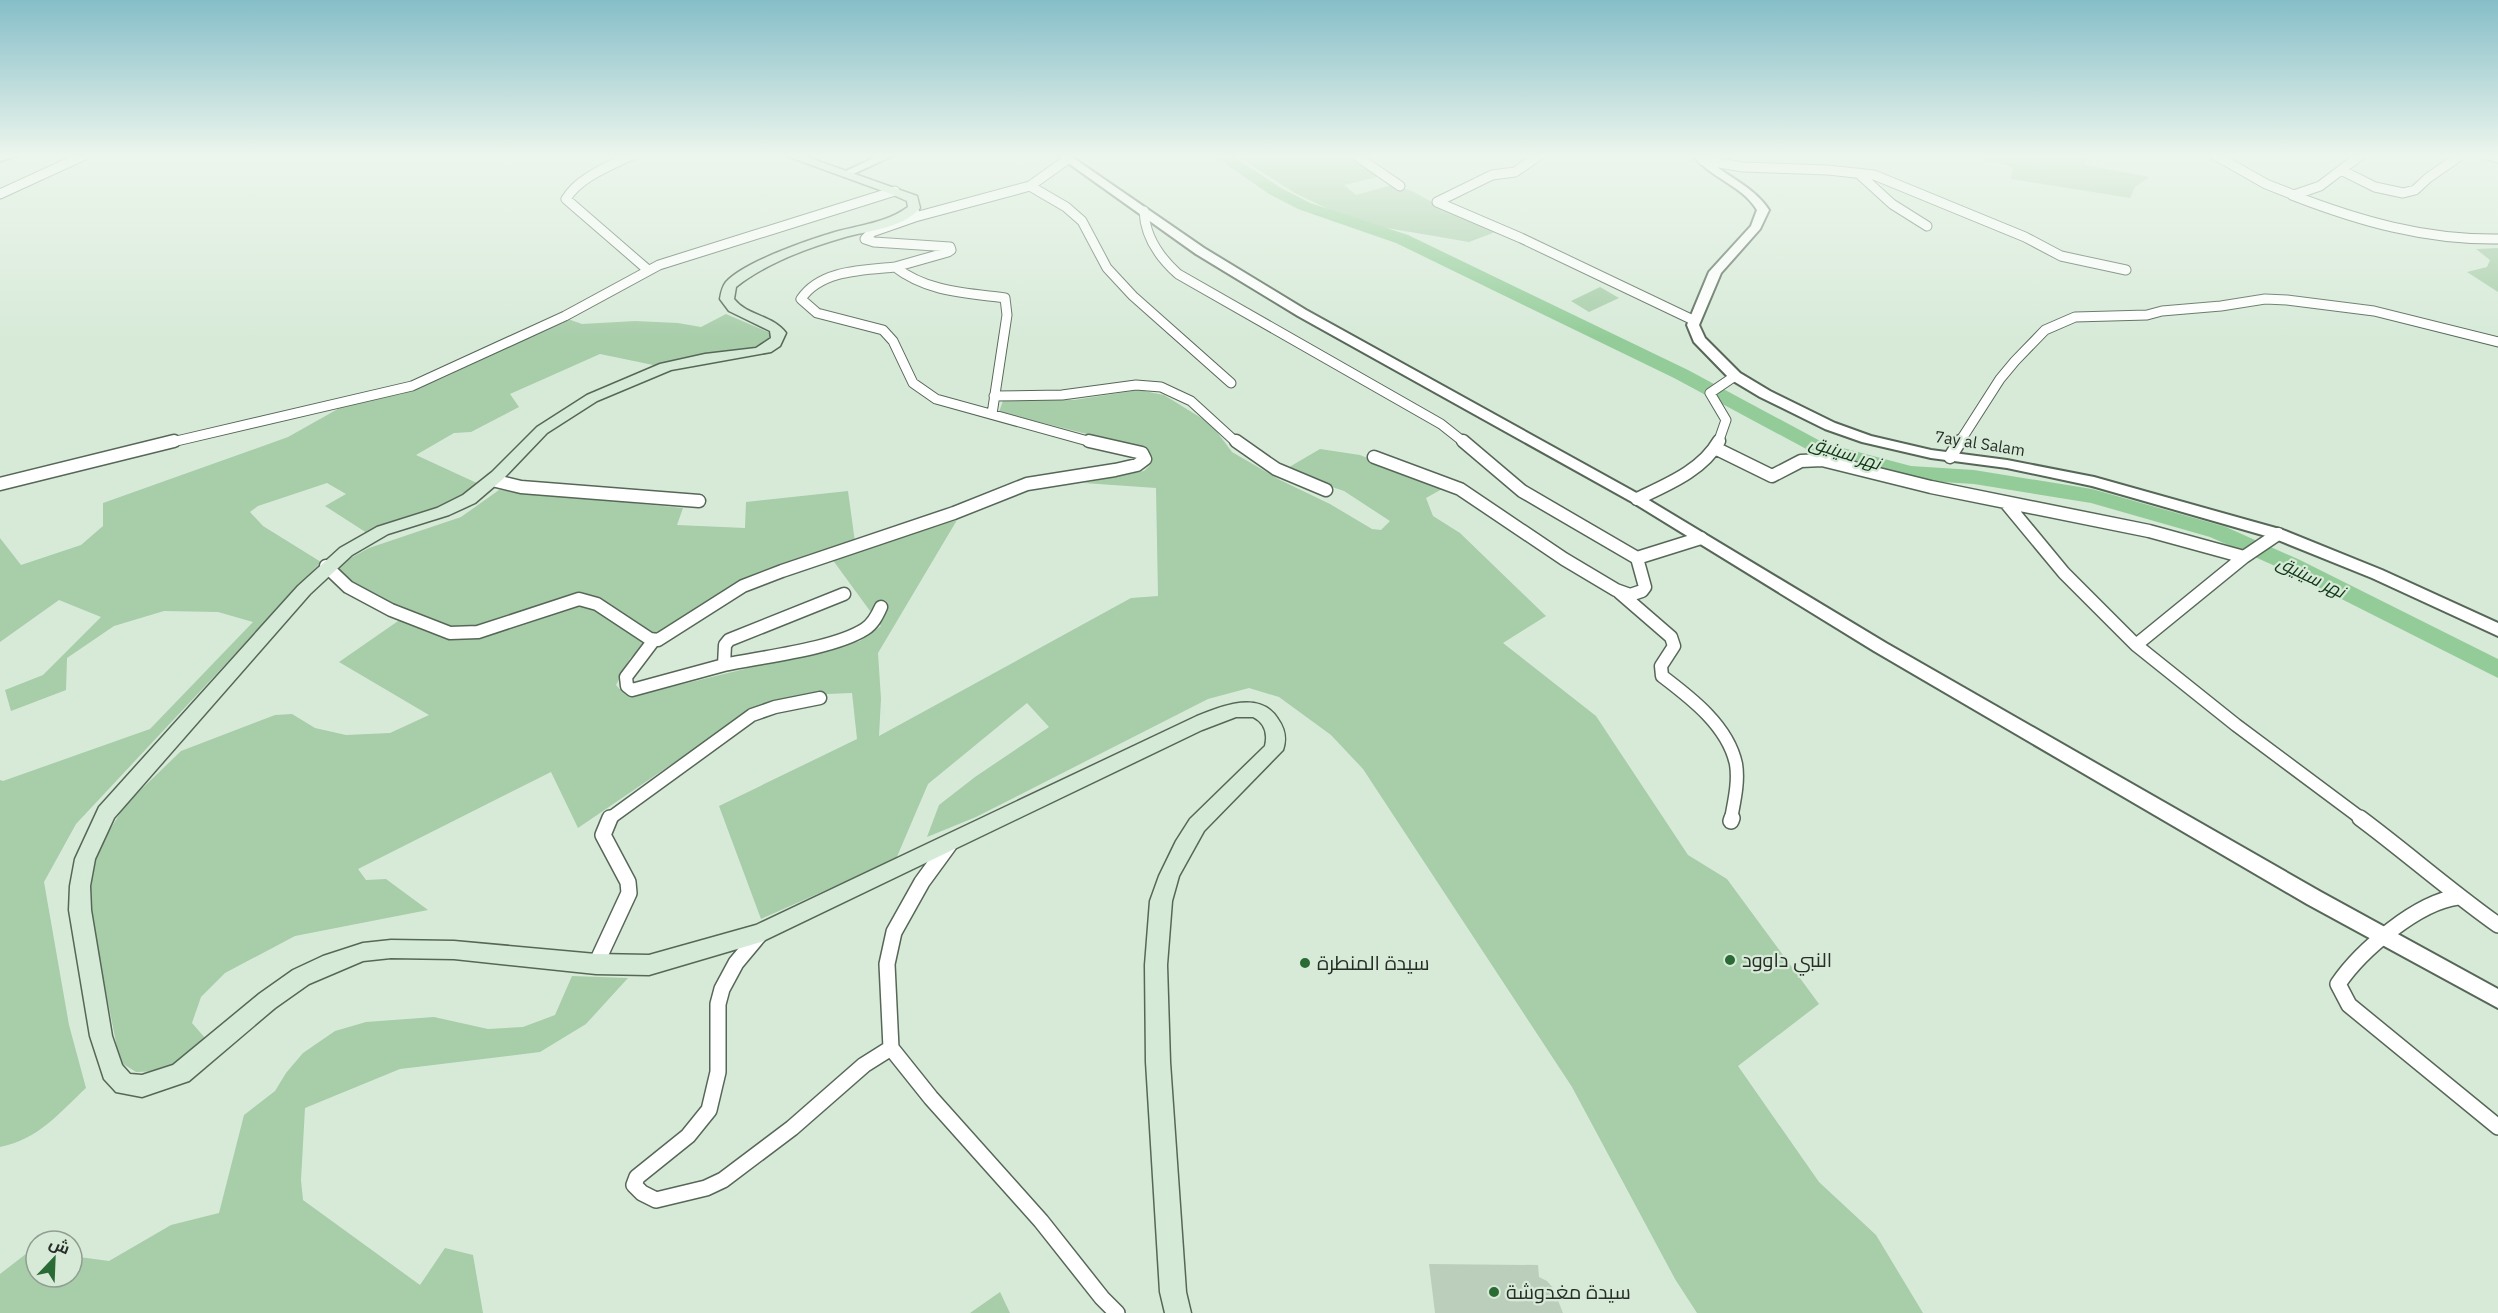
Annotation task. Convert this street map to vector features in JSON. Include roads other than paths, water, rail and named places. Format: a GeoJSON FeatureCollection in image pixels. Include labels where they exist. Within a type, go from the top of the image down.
{"type":"FeatureCollection","features":[{"type":"Feature","properties":{"kind":"main road"},"geometry":{"type":"LineString","coordinates":[[905,216],[831,237],[754,271],[731,285],[727,298],[734,308],[775,327],[779,333],[779,338],[770,347],[757,352],[680,363],[633,379],[559,417],[508,461],[492,480],[469,499],[450,509],[370,536],[326,566],[106,813],[85,859],[80,886],[80,910],[101,1036],[112,1071],[124,1084],[142,1086],[159,1082],[180,1072],[267,1001],[301,977],[363,952],[391,949],[454,950],[596,964],[649,965],[761,933],[1213,717],[1240,709],[1259,712],[1270,719],[1276,734],[1273,750],[1197,825],[1169,876],[1161,901],[1156,965],[1158,1062],[1173,1292],[1178,1313]]}},
{"type":"Feature","properties":{"kind":"street"},"geometry":{"type":"LineString","coordinates":[[584,216],[648,270]]}},
{"type":"Feature","properties":{"kind":"street"},"geometry":{"type":"LineString","coordinates":[[0,484],[213,431],[412,386],[565,316],[648,270],[812,216]]}},
{"type":"Feature","properties":{"kind":"street"},"geometry":{"type":"LineString","coordinates":[[880,607],[876,618],[863,631],[841,639],[724,665],[642,689],[632,690],[627,686],[626,677],[654,640],[667,636],[743,586],[954,513],[1027,484],[1115,470],[1137,465],[1145,459],[1142,453],[1137,451],[1107,446],[927,394],[911,381],[892,341],[884,331],[821,314],[810,309],[801,299],[808,290],[831,277],[896,267],[928,259],[951,250],[950,247],[874,242],[865,238],[869,233],[906,216]]}},
{"type":"Feature","properties":{"kind":"street"},"geometry":{"type":"LineString","coordinates":[[1077,216],[1092,235],[1107,268],[1133,296],[1231,383]]}},
{"type":"Feature","properties":{"kind":"street"},"geometry":{"type":"LineString","coordinates":[[1144,216],[1145,228],[1154,245],[1178,274],[1441,424],[1541,504],[1637,558],[1701,538]]}},
{"type":"Feature","properties":{"kind":"street"},"geometry":{"type":"LineString","coordinates":[[1150,216],[1200,251],[1302,313],[1637,500],[1890,653],[2384,938],[2498,999]]}},
{"type":"Feature","properties":{"kind":"street"},"geometry":{"type":"LineString","coordinates":[[1470,216],[1693,320],[1715,272],[1756,227],[1762,216]]}},
{"type":"Feature","properties":{"kind":"street"},"geometry":{"type":"LineString","coordinates":[[1912,216],[1927,226]]}},
{"type":"Feature","properties":{"kind":"street"},"geometry":{"type":"LineString","coordinates":[[1977,216],[2025,237],[2061,256],[2126,270]]}},
{"type":"Feature","properties":{"kind":"street"},"geometry":{"type":"LineString","coordinates":[[2348,216],[2396,231],[2438,238],[2498,239]]}},
{"type":"Feature","properties":{"kind":"street"},"geometry":{"type":"LineString","coordinates":[[896,267],[908,277],[941,290],[1005,298],[1006,315],[992,414]]}},
{"type":"Feature","properties":{"kind":"street"},"geometry":{"type":"LineString","coordinates":[[1950,457],[2000,379],[2015,361],[2044,330],[2075,317],[2146,315],[2162,311],[2221,306],[2265,299],[2287,300],[2374,311],[2498,342]]}},
{"type":"Feature","properties":{"kind":"street","name":"7ay al Salam"},"geometry":{"type":"LineString","coordinates":[[1693,320],[1694,331],[1729,379],[1830,426],[1894,447],[2007,464],[2094,482],[2185,506],[2368,570],[2498,630]]}},
{"type":"Feature","properties":{"kind":"street"},"geometry":{"type":"LineString","coordinates":[[1637,500],[1687,472],[1715,448],[1725,426],[1725,420],[1710,393],[1729,379]]}},
{"type":"Feature","properties":{"kind":"street"},"geometry":{"type":"LineString","coordinates":[[994,396],[1064,394],[1126,384],[1166,389],[1203,410],[1230,437],[1278,472],[1326,490]]}},
{"type":"Feature","properties":{"kind":"street"},"geometry":{"type":"LineString","coordinates":[[1715,448],[1772,476],[1802,461],[1821,460],[1931,487],[2149,531],[2247,555]]}},
{"type":"Feature","properties":{"kind":"street"},"geometry":{"type":"LineString","coordinates":[[1374,457],[1460,489],[1564,559],[1616,590],[1671,637],[1674,646],[1661,666],[1662,676],[1695,705],[1728,743],[1736,765],[1731,821]]}},
{"type":"Feature","properties":{"kind":"street"},"geometry":{"type":"LineString","coordinates":[[492,480],[521,487],[699,501]]}},
{"type":"Feature","properties":{"kind":"street"},"geometry":{"type":"LineString","coordinates":[[2006,503],[2064,573],[2136,645],[2236,725],[2412,857],[2458,897],[2498,925]]}},
{"type":"Feature","properties":{"kind":"street"},"geometry":{"type":"LineString","coordinates":[[2136,645],[2247,555],[2273,537]]}},
{"type":"Feature","properties":{"kind":"street"},"geometry":{"type":"LineString","coordinates":[[1616,590],[1630,595],[1642,591],[1645,587],[1644,577],[1637,566],[1637,558]]}},
{"type":"Feature","properties":{"kind":"street"},"geometry":{"type":"LineString","coordinates":[[326,566],[348,586],[391,610],[450,633],[478,632],[579,599],[597,604],[654,640]]}},
{"type":"Feature","properties":{"kind":"street"},"geometry":{"type":"LineString","coordinates":[[724,665],[724,645],[729,640],[844,594]]}},
{"type":"Feature","properties":{"kind":"street"},"geometry":{"type":"LineString","coordinates":[[596,964],[629,893],[628,882],[603,836],[610,817],[752,715],[775,707],[820,698]]}},
{"type":"Feature","properties":{"kind":"street"},"geometry":{"type":"LineString","coordinates":[[949,844],[922,882],[894,932],[887,964],[891,1048],[931,1098],[1041,1221],[1102,1298],[1117,1313]]}},
{"type":"Feature","properties":{"kind":"street"},"geometry":{"type":"LineString","coordinates":[[2458,897],[2439,900],[2422,909],[2384,938],[2341,977],[2338,984],[2349,1005],[2498,1127]]}},
{"type":"Feature","properties":{"kind":"street"},"geometry":{"type":"LineString","coordinates":[[761,933],[726,980],[718,999],[716,1082],[708,1111],[704,1119],[688,1136],[637,1177],[634,1185],[642,1193],[656,1200],[706,1188],[723,1179],[792,1128],[864,1065],[891,1048]]}},
{"type":"Feature","properties":{"kind":"waterway","name":"نهر سينيق"},"geometry":{"type":"LineString","coordinates":[[1335,216],[1402,239],[1681,374],[1817,447],[1911,473],[1974,477],[2092,496],[2218,532],[2292,565],[2498,669]]}},
{"type":"Feature","properties":{"kind":"place","name":"النبي داوود"},"geometry":{"type":"Point","coordinates":[1730,960]}},
{"type":"Feature","properties":{"kind":"place","name":"سيدة المنطرة"},"geometry":{"type":"Point","coordinates":[1305,963]}},
{"type":"Feature","properties":{"kind":"place","name":"سيدة مغدوشة"},"geometry":{"type":"Point","coordinates":[1494,1292]}}]}
